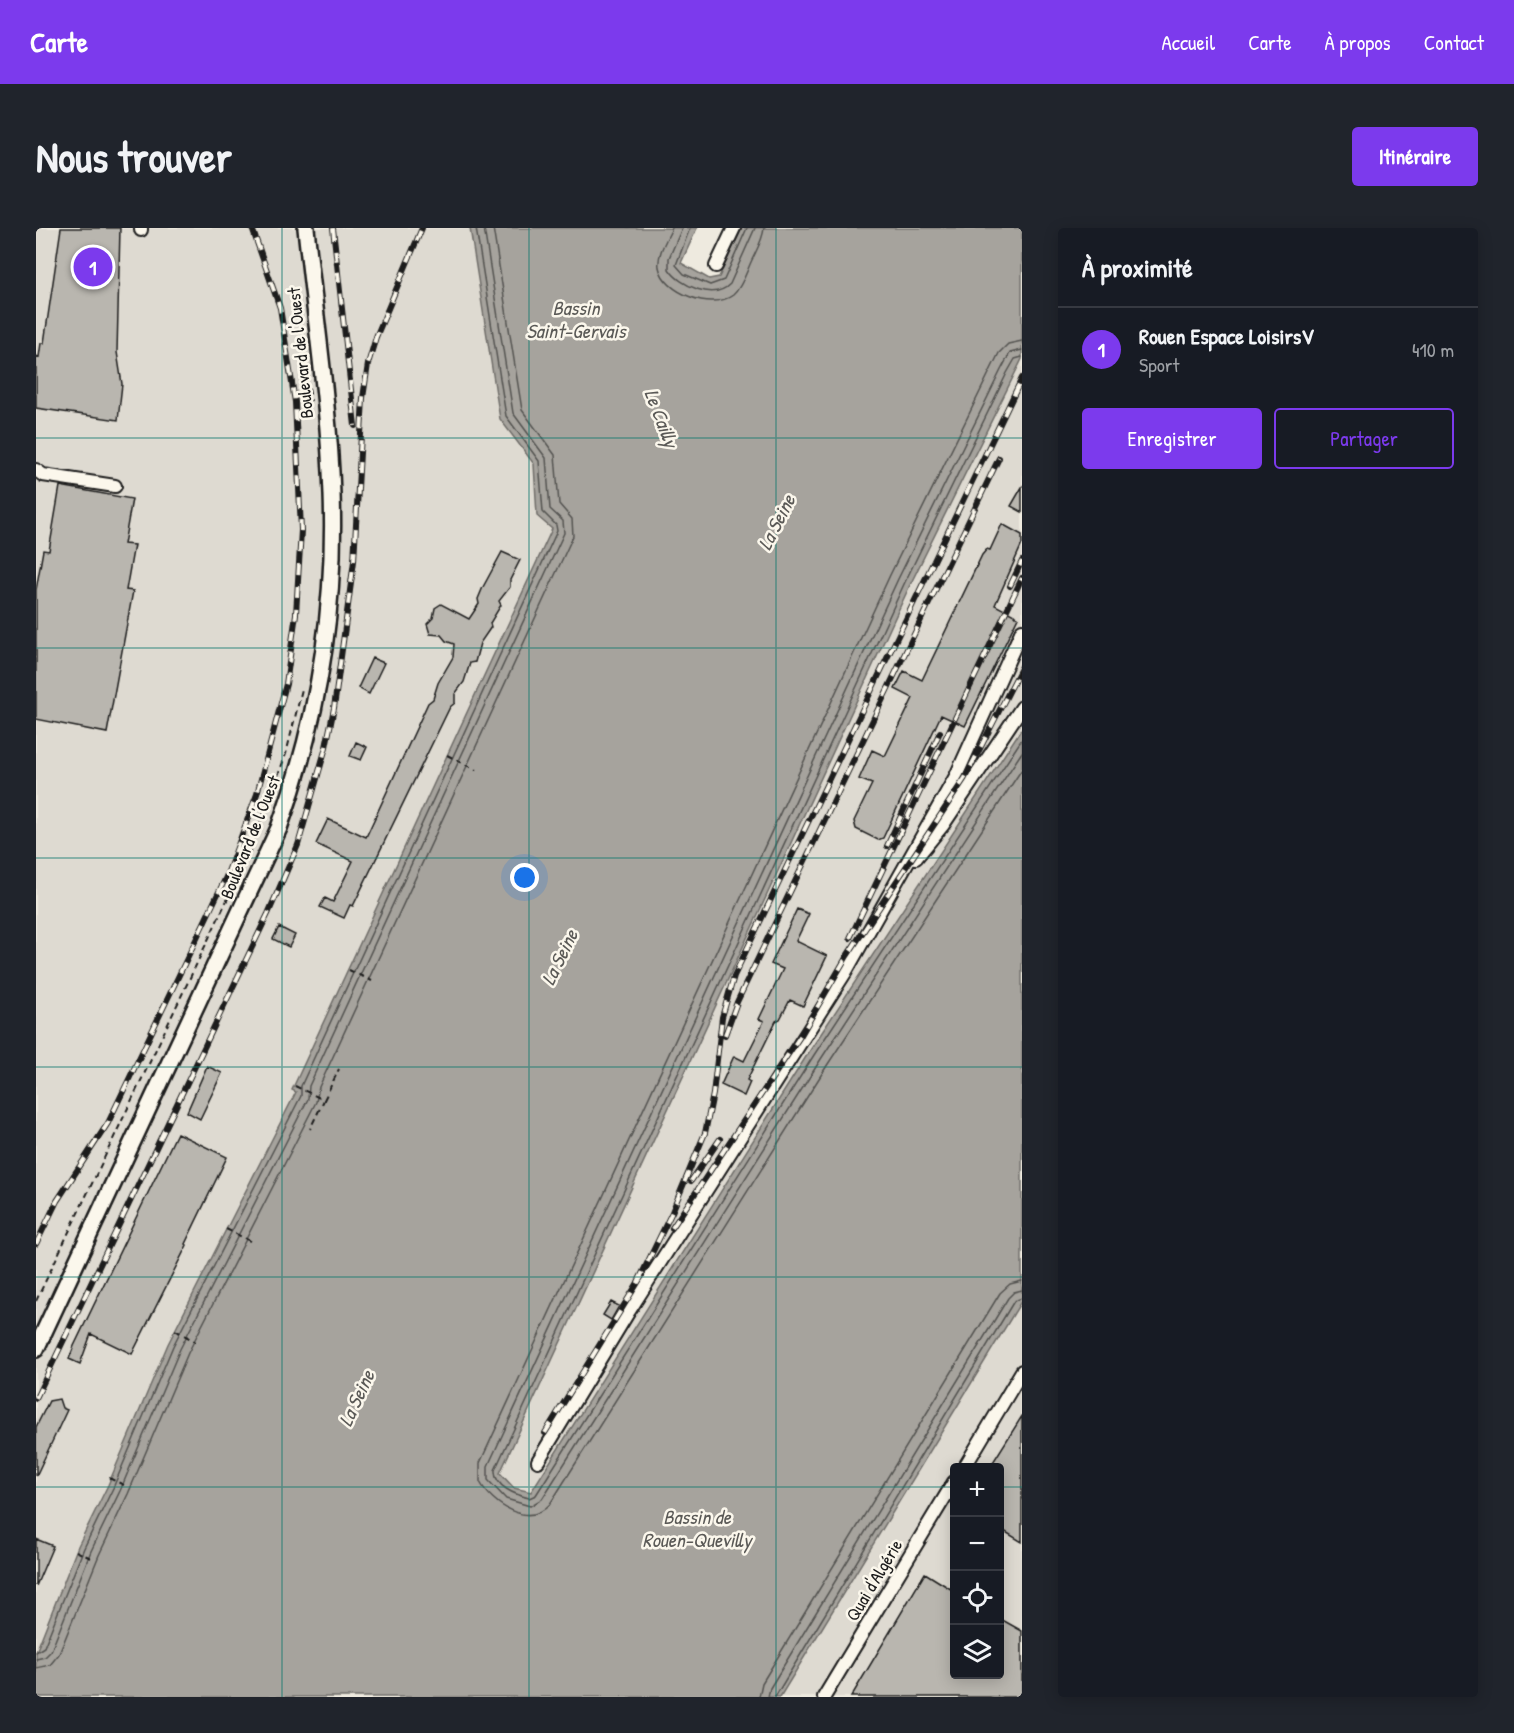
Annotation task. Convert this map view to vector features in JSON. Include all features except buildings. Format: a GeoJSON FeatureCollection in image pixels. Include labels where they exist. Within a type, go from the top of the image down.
{"type":"FeatureCollection","features":[{"type":"Feature","properties":{"kind":"main road","name":"Boulevard de l'Ouest"},"geometry":{"type":"LineString","coordinates":[[36,1349],[279,828],[304,753],[321,675],[332,584],[333,511],[329,446],[306,228]]}},
{"type":"Feature","properties":{"kind":"street"},"geometry":{"type":"LineString","coordinates":[[716,266],[734,228]]}},
{"type":"Feature","properties":{"kind":"street"},"geometry":{"type":"LineString","coordinates":[[36,470],[43,475],[115,486]]}},
{"type":"Feature","properties":{"kind":"street"},"geometry":{"type":"LineString","coordinates":[[538,1461],[635,1301],[845,973],[956,777],[1022,630]]}},
{"type":"Feature","properties":{"kind":"street"},"geometry":{"type":"LineString","coordinates":[[894,885],[943,825],[1022,707]]}},
{"type":"Feature","properties":{"kind":"street"},"geometry":{"type":"LineString","coordinates":[[966,1463],[1022,1371]]}},
{"type":"Feature","properties":{"kind":"street","name":"Quai d'Algérie"},"geometry":{"type":"LineString","coordinates":[[824,1697],[950,1489]]}},
{"type":"Feature","properties":{"kind":"path"},"geometry":{"type":"LineString","coordinates":[[309,382],[312,411]]}},
{"type":"Feature","properties":{"kind":"path"},"geometry":{"type":"LineString","coordinates":[[36,1301],[248,856],[274,779],[286,754],[303,687]]}},
{"type":"Feature","properties":{"kind":"path"},"geometry":{"type":"LineString","coordinates":[[447,755],[476,770]]}},
{"type":"Feature","properties":{"kind":"path"},"geometry":{"type":"LineString","coordinates":[[349,970],[372,981]]}},
{"type":"Feature","properties":{"kind":"path"},"geometry":{"type":"LineString","coordinates":[[310,1129],[339,1070]]}},
{"type":"Feature","properties":{"kind":"path"},"geometry":{"type":"LineString","coordinates":[[294,1086],[324,1100]]}},
{"type":"Feature","properties":{"kind":"path"},"geometry":{"type":"LineString","coordinates":[[226,1229],[250,1241]]}},
{"type":"Feature","properties":{"kind":"path"},"geometry":{"type":"LineString","coordinates":[[175,1330],[196,1342]]}},
{"type":"Feature","properties":{"kind":"path"},"geometry":{"type":"LineString","coordinates":[[109,1478],[126,1486]]}},
{"type":"Feature","properties":{"kind":"path"},"geometry":{"type":"LineString","coordinates":[[76,1551],[93,1559]]}},
{"type":"Feature","properties":{"kind":"shaded area"},"geometry":{"type":"Polygon","coordinates":[[[36,228],[495,228],[495,242],[552,534],[36,1697],[36,228]]]}},
{"type":"Feature","properties":{"kind":"shaded area"},"geometry":{"type":"Polygon","coordinates":[[[1022,359],[1022,728],[809,1052],[531,1492],[514,1488],[500,1473],[910,585],[1022,359]]]}},
{"type":"Feature","properties":{"kind":"shaded area"},"geometry":{"type":"Polygon","coordinates":[[[1022,1300],[1022,1697],[780,1697],[1022,1300]]]}},
{"type":"Feature","properties":{"kind":"water"},"geometry":{"type":"Polygon","coordinates":[[[470,228],[697,228],[681,263],[709,279],[719,277],[742,228],[1022,228],[1022,359],[910,585],[500,1473],[514,1488],[531,1492],[809,1052],[1022,728],[1022,1300],[780,1697],[36,1697],[36,1652],[78,1546],[108,1485],[168,1344],[296,1092],[292,1090],[552,529],[537,516],[534,464],[500,419],[470,228]]]}},
{"type":"Feature","properties":{"kind":"railway"},"geometry":{"type":"LineString","coordinates":[[36,1244],[57,1201],[108,1123],[226,877],[257,794],[286,684],[296,614],[301,530],[295,402],[280,308],[252,228]]}},
{"type":"Feature","properties":{"kind":"railway"},"geometry":{"type":"LineString","coordinates":[[333,228],[355,426]]}},
{"type":"Feature","properties":{"kind":"railway"},"geometry":{"type":"LineString","coordinates":[[36,1398],[268,914],[298,845],[326,747],[334,708],[354,561],[363,398],[368,364],[376,337],[422,228]]}},
{"type":"Feature","properties":{"kind":"railway"},"geometry":{"type":"LineString","coordinates":[[638,1282],[672,1212],[705,1133],[713,1094],[722,1017],[734,976],[1022,378]]}},
{"type":"Feature","properties":{"kind":"railway"},"geometry":{"type":"LineString","coordinates":[[725,1035],[737,1002],[999,458]]}},
{"type":"Feature","properties":{"kind":"railway"},"geometry":{"type":"LineString","coordinates":[[1010,586],[1022,561]]}},
{"type":"Feature","properties":{"kind":"railway"},"geometry":{"type":"LineString","coordinates":[[850,938],[1022,578]]}},
{"type":"Feature","properties":{"kind":"railway"},"geometry":{"type":"LineString","coordinates":[[672,1228],[801,1035],[847,956],[965,778],[1022,666]]}},
{"type":"Feature","properties":{"kind":"railway"},"geometry":{"type":"LineString","coordinates":[[887,846],[940,732]]}},
{"type":"Feature","properties":{"kind":"railway"},"geometry":{"type":"LineString","coordinates":[[691,1181],[720,1139]]}},
{"type":"Feature","properties":{"kind":"railway"},"geometry":{"type":"LineString","coordinates":[[545,1433],[642,1276]]}},
{"type":"Feature","properties":{"kind":"place","name":"Rouen Espace LoisirsV"},"geometry":{"type":"Point","coordinates":[93,267]}},
{"type":"Feature","properties":{"kind":"water label","name":"Bassin Saint-Gervais"},"geometry":{"type":"Point","coordinates":[576,318]}},
{"type":"Feature","properties":{"kind":"water label","name":"Le Cailly"},"geometry":{"type":"Point","coordinates":[662,418]}},
{"type":"Feature","properties":{"kind":"water label","name":"La Seine"},"geometry":{"type":"Point","coordinates":[776,522]}},
{"type":"Feature","properties":{"kind":"water label","name":"La Seine"},"geometry":{"type":"Point","coordinates":[559,957]}},
{"type":"Feature","properties":{"kind":"water label","name":"La Seine"},"geometry":{"type":"Point","coordinates":[356,1398]}},
{"type":"Feature","properties":{"kind":"water label","name":"Bassin de Rouen-Quevilly"},"geometry":{"type":"Point","coordinates":[697,1528]}}]}
